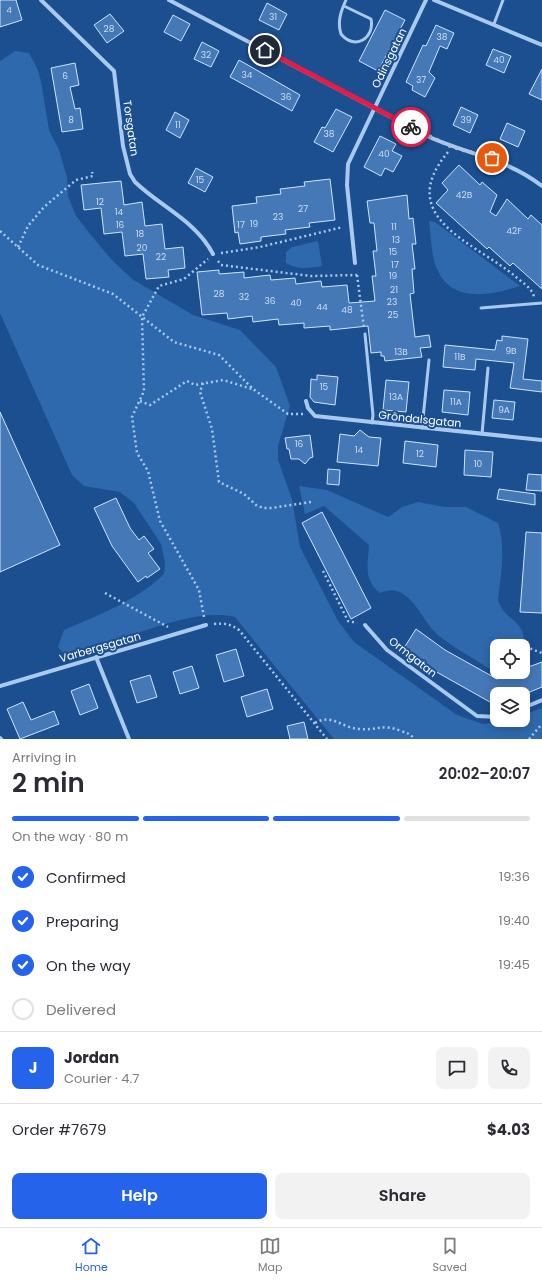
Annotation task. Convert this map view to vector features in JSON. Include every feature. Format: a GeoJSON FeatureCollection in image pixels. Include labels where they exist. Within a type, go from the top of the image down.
{"type":"FeatureCollection","features":[{"type":"Feature","properties":{"kind":"street","name":"Torsgatan"},"geometry":{"type":"LineString","coordinates":[[41,0],[114,71],[123,146],[129,169],[135,182],[194,228],[206,241],[213,254]]}},
{"type":"Feature","properties":{"kind":"street"},"geometry":{"type":"LineString","coordinates":[[169,0],[375,107],[427,136],[452,147],[520,170],[542,186]]}},
{"type":"Feature","properties":{"kind":"street","name":"Odinsgatan"},"geometry":{"type":"LineString","coordinates":[[356,263],[347,185],[348,164],[426,0]]}},
{"type":"Feature","properties":{"kind":"street"},"geometry":{"type":"LineString","coordinates":[[434,0],[542,45]]}},
{"type":"Feature","properties":{"kind":"street","name":"Gröndalsgatan"},"geometry":{"type":"LineString","coordinates":[[306,401],[308,408],[315,416],[542,440]]}},
{"type":"Feature","properties":{"kind":"street","name":"Varbergsgatan"},"geometry":{"type":"LineString","coordinates":[[0,686],[206,625]]}},
{"type":"Feature","properties":{"kind":"street","name":"Ormgatan"},"geometry":{"type":"LineString","coordinates":[[365,625],[387,650],[477,716],[490,717]]}},
{"type":"Feature","properties":{"kind":"street"},"geometry":{"type":"LineString","coordinates":[[96,658],[129,739]]}},
{"type":"Feature","properties":{"kind":"street"},"geometry":{"type":"LineString","coordinates":[[530,705],[542,700]]}},
{"type":"Feature","properties":{"kind":"lane"},"geometry":{"type":"LineString","coordinates":[[344,6],[371,19],[369,32],[364,40],[358,43],[351,42],[341,34],[339,22],[344,6],[346,0]]}},
{"type":"Feature","properties":{"kind":"lane"},"geometry":{"type":"LineString","coordinates":[[494,24],[503,0]]}},
{"type":"Feature","properties":{"kind":"lane"},"geometry":{"type":"LineString","coordinates":[[481,308],[542,303]]}},
{"type":"Feature","properties":{"kind":"lane"},"geometry":{"type":"LineString","coordinates":[[365,334],[373,415],[372,423]]}},
{"type":"Feature","properties":{"kind":"lane"},"geometry":{"type":"LineString","coordinates":[[422,428],[429,360]]}},
{"type":"Feature","properties":{"kind":"lane"},"geometry":{"type":"LineString","coordinates":[[482,434],[488,368]]}},
{"type":"Feature","properties":{"kind":"path"},"geometry":{"type":"LineString","coordinates":[[452,147],[440,162],[431,179],[430,200],[436,216],[457,236],[511,274],[532,291],[536,303]]}},
{"type":"Feature","properties":{"kind":"path"},"geometry":{"type":"LineString","coordinates":[[18,247],[28,226],[44,208],[76,180],[93,176],[92,172]]}},
{"type":"Feature","properties":{"kind":"path"},"geometry":{"type":"LineString","coordinates":[[327,739],[239,630],[232,625],[224,623],[206,625],[199,590],[160,521],[148,472],[137,453],[132,418],[144,391],[142,317],[159,286],[184,279],[213,254],[260,247],[334,228],[352,226]]}},
{"type":"Feature","properties":{"kind":"path"},"geometry":{"type":"LineString","coordinates":[[0,231],[38,265],[113,294],[174,342],[219,355],[253,389],[288,414],[303,414]]}},
{"type":"Feature","properties":{"kind":"path"},"geometry":{"type":"LineString","coordinates":[[213,254],[221,264],[311,276],[357,275]]}},
{"type":"Feature","properties":{"kind":"path"},"geometry":{"type":"LineString","coordinates":[[356,263],[365,334]]}},
{"type":"Feature","properties":{"kind":"path"},"geometry":{"type":"LineString","coordinates":[[140,401],[150,405],[187,381],[195,386],[203,383],[223,380],[253,389]]}},
{"type":"Feature","properties":{"kind":"path"},"geometry":{"type":"LineString","coordinates":[[203,383],[200,392],[212,430],[219,482],[244,494],[256,505],[263,508],[311,502]]}},
{"type":"Feature","properties":{"kind":"path"},"geometry":{"type":"LineString","coordinates":[[323,571],[348,621],[365,625]]}},
{"type":"Feature","properties":{"kind":"path"},"geometry":{"type":"LineString","coordinates":[[105,593],[179,633]]}},
{"type":"Feature","properties":{"kind":"path"},"geometry":{"type":"LineString","coordinates":[[530,648],[542,653]]}},
{"type":"Feature","properties":{"kind":"path"},"geometry":{"type":"LineString","coordinates":[[315,723],[321,719],[329,719],[358,729],[389,726],[411,735],[414,739]]}},
{"type":"Feature","properties":{"kind":"path"},"geometry":{"type":"LineString","coordinates":[[529,739],[542,724]]}},
{"type":"Feature","properties":{"kind":"shaded area"},"geometry":{"type":"Polygon","coordinates":[[[15,51],[29,53],[37,68],[41,81],[49,130],[59,150],[67,177],[68,196],[76,216],[111,259],[132,279],[193,315],[240,330],[276,367],[290,406],[278,446],[278,460],[292,499],[300,547],[338,621],[354,642],[457,715],[483,724],[490,723],[490,727],[530,727],[530,712],[542,708],[542,739],[334,739],[235,617],[217,615],[175,621],[130,636],[71,659],[58,647],[64,630],[104,613],[129,600],[153,584],[164,574],[165,562],[161,544],[134,503],[120,492],[84,486],[72,475],[0,313],[0,61],[15,51]]]}},
{"type":"Feature","properties":{"kind":"shaded area"},"geometry":{"type":"Polygon","coordinates":[[[429,221],[435,222],[520,286],[499,292],[476,294],[465,293],[446,283],[439,273],[434,261],[429,221]]]}},
{"type":"Feature","properties":{"kind":"shaded area"},"geometry":{"type":"Polygon","coordinates":[[[318,241],[322,266],[299,268],[286,263],[286,252],[292,247],[318,241]]]}},
{"type":"Feature","properties":{"kind":"shaded area"},"geometry":{"type":"Polygon","coordinates":[[[299,486],[327,490],[388,517],[402,507],[418,502],[445,507],[466,507],[498,523],[502,542],[502,551],[498,599],[504,612],[519,626],[524,639],[490,639],[490,668],[488,668],[439,636],[407,597],[399,592],[390,590],[380,593],[371,583],[369,577],[369,545],[324,506],[305,514],[299,486]]]}},
{"type":"Feature","properties":{"kind":"building"},"geometry":{"type":"Polygon","coordinates":[[[0,0],[16,0],[22,20],[0,27],[0,0]]]}},
{"type":"Feature","properties":{"kind":"building"},"geometry":{"type":"Polygon","coordinates":[[[267,3],[287,14],[279,30],[259,20],[267,3]]]}},
{"type":"Feature","properties":{"kind":"building"},"geometry":{"type":"Polygon","coordinates":[[[385,10],[405,20],[378,71],[359,61],[385,10]]]}},
{"type":"Feature","properties":{"kind":"building"},"geometry":{"type":"Polygon","coordinates":[[[110,14],[124,31],[107,43],[94,25],[110,14]]]}},
{"type":"Feature","properties":{"kind":"building"},"geometry":{"type":"Polygon","coordinates":[[[173,15],[190,24],[181,41],[164,32],[173,15]]]}},
{"type":"Feature","properties":{"kind":"building"},"geometry":{"type":"Polygon","coordinates":[[[436,25],[454,33],[447,49],[440,46],[429,72],[435,78],[425,97],[412,90],[413,86],[406,82],[423,45],[426,46],[436,25]]]}},
{"type":"Feature","properties":{"kind":"building"},"geometry":{"type":"Polygon","coordinates":[[[202,42],[219,51],[211,67],[194,59],[202,42]]]}},
{"type":"Feature","properties":{"kind":"building"},"geometry":{"type":"Polygon","coordinates":[[[493,49],[511,56],[504,73],[486,65],[493,49]]]}},
{"type":"Feature","properties":{"kind":"building"},"geometry":{"type":"Polygon","coordinates":[[[239,60],[300,95],[292,111],[230,77],[239,60]]]}},
{"type":"Feature","properties":{"kind":"building"},"geometry":{"type":"Polygon","coordinates":[[[75,63],[79,85],[70,87],[75,109],[80,108],[83,129],[62,132],[51,68],[75,63]]]}},
{"type":"Feature","properties":{"kind":"building"},"geometry":{"type":"Polygon","coordinates":[[[542,69],[542,100],[529,94],[542,69]]]}},
{"type":"Feature","properties":{"kind":"building"},"geometry":{"type":"Polygon","coordinates":[[[461,107],[478,115],[470,133],[453,125],[461,107]]]}},
{"type":"Feature","properties":{"kind":"building"},"geometry":{"type":"Polygon","coordinates":[[[336,109],[352,117],[333,152],[314,142],[322,127],[325,128],[336,109]]]}},
{"type":"Feature","properties":{"kind":"building"},"geometry":{"type":"Polygon","coordinates":[[[175,112],[189,120],[180,138],[166,130],[175,112]]]}},
{"type":"Feature","properties":{"kind":"building"},"geometry":{"type":"Polygon","coordinates":[[[507,123],[525,131],[518,147],[500,139],[507,123]]]}},
{"type":"Feature","properties":{"kind":"building"},"geometry":{"type":"Polygon","coordinates":[[[380,136],[396,144],[392,151],[402,156],[393,172],[385,168],[381,176],[364,167],[380,136]]]}},
{"type":"Feature","properties":{"kind":"building"},"geometry":{"type":"Polygon","coordinates":[[[459,165],[480,185],[482,182],[497,195],[490,212],[496,216],[507,199],[528,219],[531,215],[542,225],[542,289],[513,263],[510,266],[489,247],[487,249],[436,203],[448,190],[442,183],[459,165]]]}},
{"type":"Feature","properties":{"kind":"building"},"geometry":{"type":"Polygon","coordinates":[[[196,168],[213,177],[205,192],[188,183],[196,168]]]}},
{"type":"Feature","properties":{"kind":"building"},"geometry":{"type":"Polygon","coordinates":[[[330,179],[335,220],[309,223],[310,227],[285,230],[286,234],[261,237],[261,241],[240,244],[238,232],[235,233],[232,206],[257,203],[256,197],[281,194],[280,189],[305,186],[304,182],[330,179]]]}},
{"type":"Feature","properties":{"kind":"building"},"geometry":{"type":"Polygon","coordinates":[[[121,181],[124,205],[142,202],[145,226],[162,224],[165,249],[183,247],[185,268],[168,270],[169,277],[146,279],[143,254],[125,256],[122,232],[104,234],[101,208],[84,210],[81,185],[121,181]]]}},
{"type":"Feature","properties":{"kind":"building"},"geometry":{"type":"Polygon","coordinates":[[[407,195],[409,219],[413,218],[416,244],[412,244],[415,269],[412,269],[414,293],[410,294],[415,337],[429,335],[431,347],[420,348],[422,357],[385,361],[384,356],[381,356],[381,352],[371,353],[368,326],[330,330],[330,326],[304,328],[304,323],[279,325],[278,319],[253,322],[252,316],[228,319],[227,313],[202,315],[197,272],[219,270],[219,274],[244,272],[244,278],[270,275],[271,280],[295,278],[296,284],[321,281],[322,287],[347,285],[349,303],[375,301],[372,276],[376,276],[373,251],[377,251],[374,223],[370,223],[367,201],[407,195]]]}},
{"type":"Feature","properties":{"kind":"building"},"geometry":{"type":"Polygon","coordinates":[[[502,336],[528,339],[523,379],[542,381],[542,392],[510,388],[514,363],[476,359],[475,370],[443,367],[445,345],[495,350],[497,340],[502,341],[502,336]]]}},
{"type":"Feature","properties":{"kind":"building"},"geometry":{"type":"Polygon","coordinates":[[[317,375],[338,377],[335,405],[314,402],[310,397],[311,379],[317,380],[317,375]]]}},
{"type":"Feature","properties":{"kind":"building"},"geometry":{"type":"Polygon","coordinates":[[[386,380],[409,382],[406,412],[383,410],[386,380]]]}},
{"type":"Feature","properties":{"kind":"building"},"geometry":{"type":"Polygon","coordinates":[[[444,390],[470,392],[468,415],[442,412],[444,390]]]}},
{"type":"Feature","properties":{"kind":"building"},"geometry":{"type":"Polygon","coordinates":[[[494,400],[515,402],[513,420],[492,418],[494,400]]]}},
{"type":"Feature","properties":{"kind":"building"},"geometry":{"type":"Polygon","coordinates":[[[0,412],[60,545],[0,572],[0,412]]]}},
{"type":"Feature","properties":{"kind":"building"},"geometry":{"type":"Polygon","coordinates":[[[360,430],[369,437],[381,438],[378,466],[337,462],[340,434],[354,436],[360,430]]]}},
{"type":"Feature","properties":{"kind":"building"},"geometry":{"type":"Polygon","coordinates":[[[310,435],[313,457],[310,458],[305,464],[299,459],[291,459],[285,438],[310,435]]]}},
{"type":"Feature","properties":{"kind":"building"},"geometry":{"type":"Polygon","coordinates":[[[405,441],[438,445],[436,467],[403,463],[405,441]]]}},
{"type":"Feature","properties":{"kind":"building"},"geometry":{"type":"Polygon","coordinates":[[[465,450],[493,452],[491,477],[464,475],[465,450]]]}},
{"type":"Feature","properties":{"kind":"building"},"geometry":{"type":"Polygon","coordinates":[[[328,469],[340,470],[339,485],[327,484],[328,469]]]}},
{"type":"Feature","properties":{"kind":"building"},"geometry":{"type":"Polygon","coordinates":[[[528,474],[542,475],[542,491],[526,490],[528,474]]]}},
{"type":"Feature","properties":{"kind":"building"},"geometry":{"type":"Polygon","coordinates":[[[499,489],[535,494],[535,505],[497,499],[499,489]]]}},
{"type":"Feature","properties":{"kind":"building"},"geometry":{"type":"Polygon","coordinates":[[[116,498],[130,528],[139,540],[144,536],[154,549],[148,553],[160,569],[138,582],[112,546],[94,508],[116,498]]]}},
{"type":"Feature","properties":{"kind":"building"},"geometry":{"type":"Polygon","coordinates":[[[322,512],[371,608],[351,619],[302,523],[322,512]]]}},
{"type":"Feature","properties":{"kind":"building"},"geometry":{"type":"Polygon","coordinates":[[[526,532],[542,533],[542,613],[520,612],[526,532]]]}},
{"type":"Feature","properties":{"kind":"building"},"geometry":{"type":"Polygon","coordinates":[[[416,629],[445,650],[490,675],[490,679],[530,679],[530,666],[542,662],[542,687],[530,692],[530,687],[490,687],[490,702],[433,670],[404,648],[416,629]]]}},
{"type":"Feature","properties":{"kind":"building"},"geometry":{"type":"Polygon","coordinates":[[[236,649],[244,676],[224,682],[216,655],[236,649]]]}},
{"type":"Feature","properties":{"kind":"building"},"geometry":{"type":"Polygon","coordinates":[[[192,666],[199,688],[180,694],[173,672],[192,666]]]}},
{"type":"Feature","properties":{"kind":"building"},"geometry":{"type":"Polygon","coordinates":[[[150,675],[157,697],[137,703],[130,681],[150,675]]]}},
{"type":"Feature","properties":{"kind":"building"},"geometry":{"type":"Polygon","coordinates":[[[89,684],[98,708],[80,715],[71,691],[89,684]]]}},
{"type":"Feature","properties":{"kind":"building"},"geometry":{"type":"Polygon","coordinates":[[[267,689],[273,709],[247,717],[241,697],[267,689]]]}},
{"type":"Feature","properties":{"kind":"building"},"geometry":{"type":"Polygon","coordinates":[[[23,702],[31,720],[54,711],[59,724],[20,739],[7,709],[23,702]]]}},
{"type":"Feature","properties":{"kind":"building"},"geometry":{"type":"Polygon","coordinates":[[[304,722],[308,739],[290,739],[287,726],[304,722]]]}},
{"type":"Feature","properties":{"kind":"way so far"},"geometry":{"type":"LineString","coordinates":[[411,127],[452,147],[492,158]]}},
{"type":"Feature","properties":{"kind":"route"},"geometry":{"type":"LineString","coordinates":[[265,50],[411,127]]}}]}
